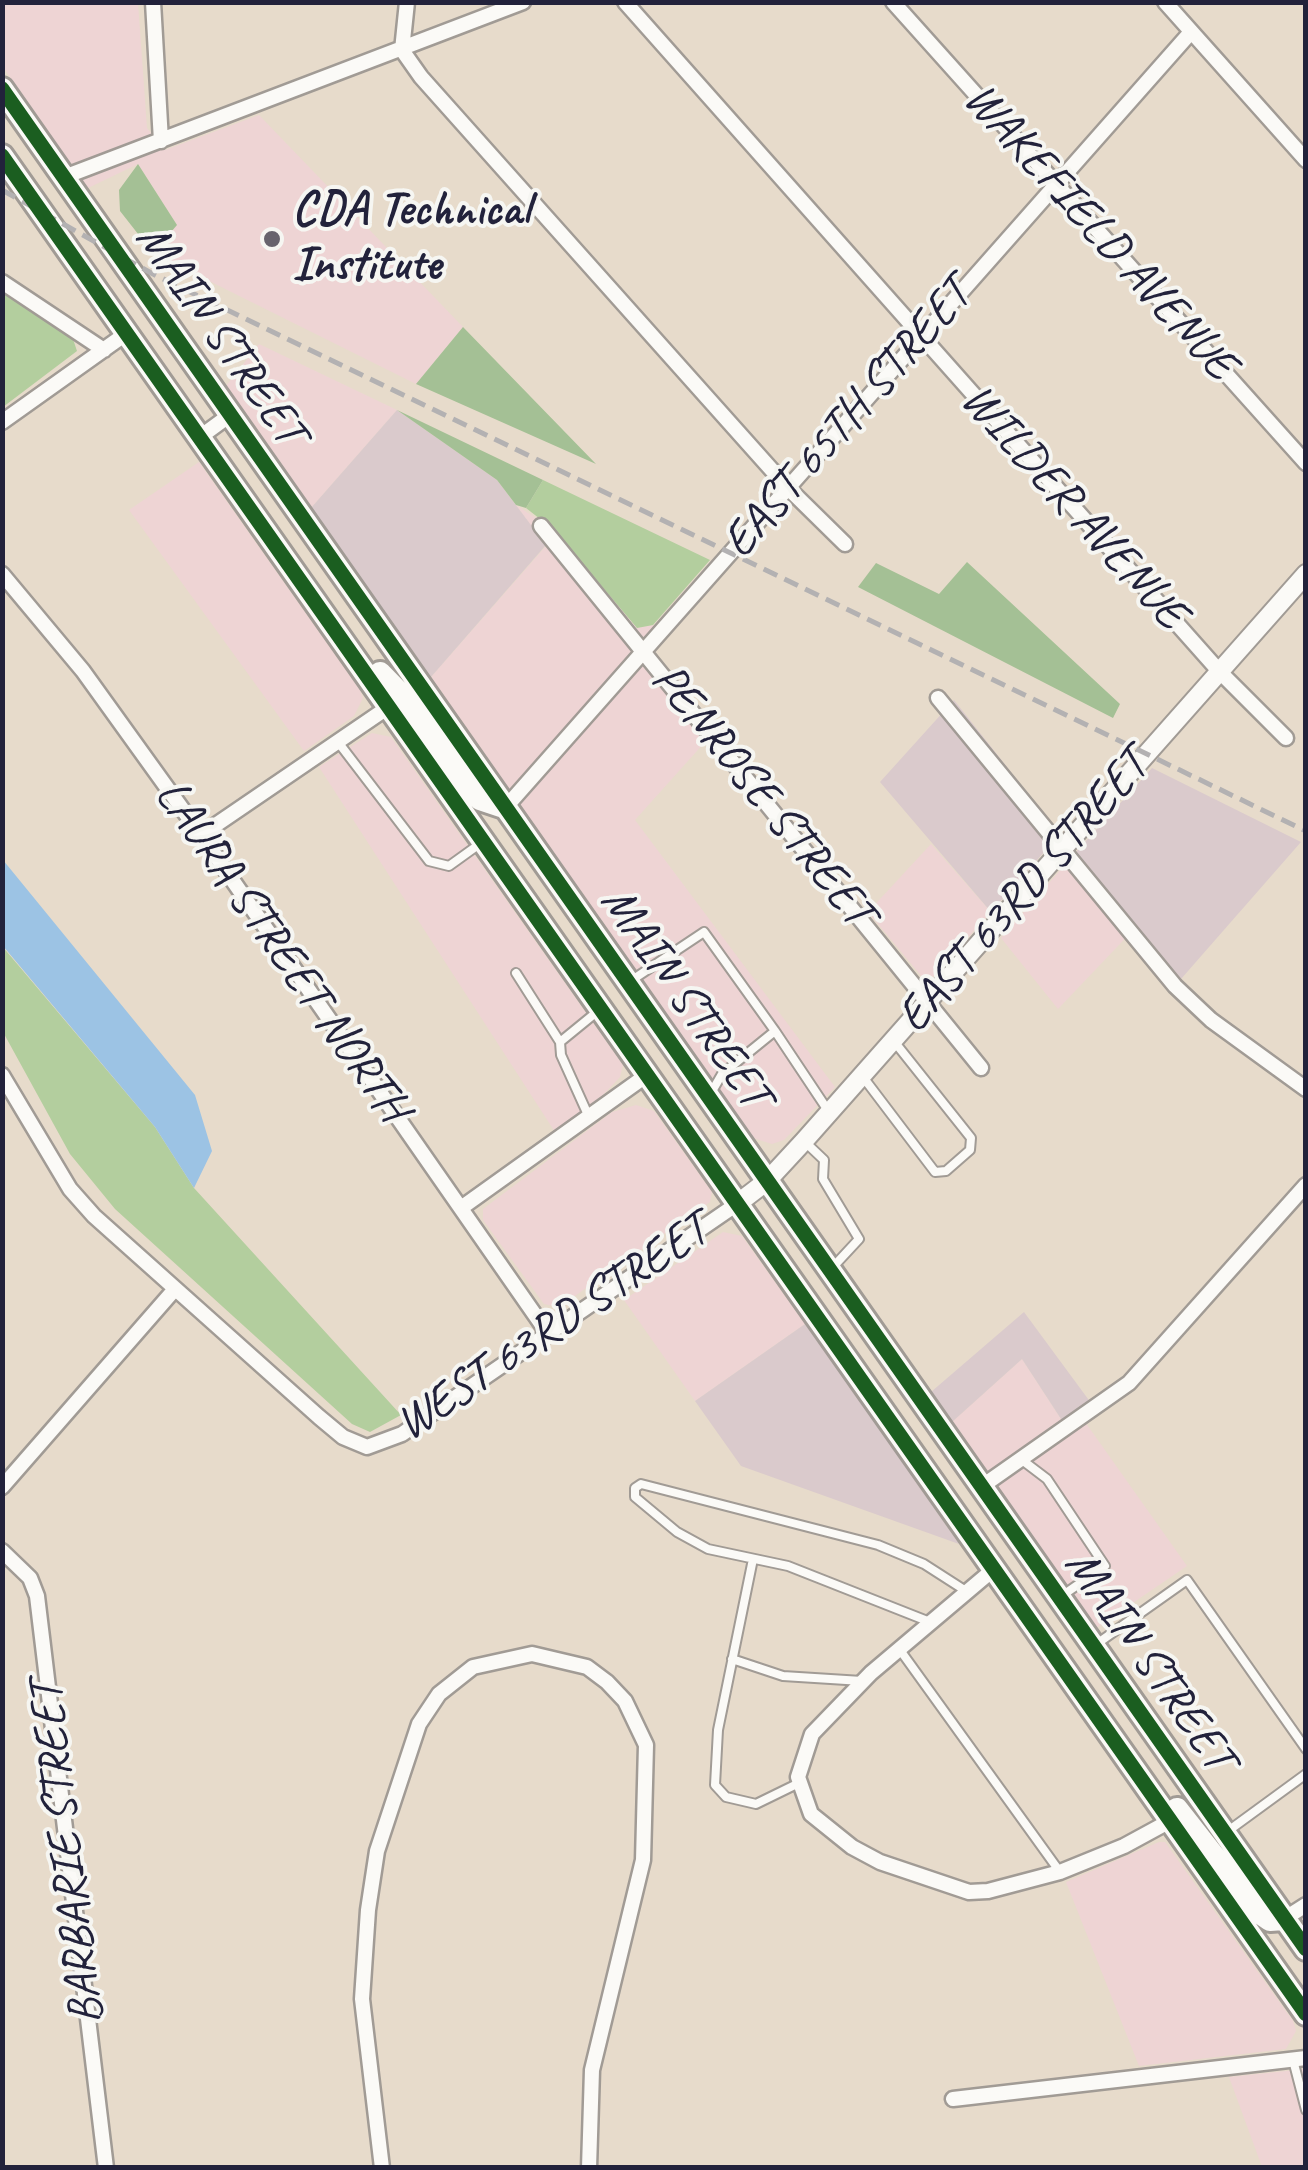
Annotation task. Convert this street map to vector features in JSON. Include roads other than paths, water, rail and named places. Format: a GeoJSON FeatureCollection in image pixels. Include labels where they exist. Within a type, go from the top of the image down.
{"type":"FeatureCollection","features":[{"type":"Feature","properties":{"kind":"main road","name":"MAIN STREET"},"geometry":{"type":"LineString","coordinates":[[2,89],[1306,1949]]}},
{"type":"Feature","properties":{"kind":"main road","name":"MAIN STREET"},"geometry":{"type":"LineString","coordinates":[[2,156],[1306,2014]]}},
{"type":"Feature","properties":{"kind":"main road"},"geometry":{"type":"LineString","coordinates":[[328,620],[412,706],[480,799],[505,808]]}},
{"type":"Feature","properties":{"kind":"main road"},"geometry":{"type":"LineString","coordinates":[[1114,1740],[1205,1840],[1257,1912],[1270,1920],[1284,1919]]}},
{"type":"Feature","properties":{"kind":"street"},"geometry":{"type":"LineString","coordinates":[[153,2],[161,140]]}},
{"type":"Feature","properties":{"kind":"street"},"geometry":{"type":"LineString","coordinates":[[407,2],[402,50],[421,77],[787,488],[845,544]]}},
{"type":"Feature","properties":{"kind":"street"},"geometry":{"type":"LineString","coordinates":[[64,177],[524,2]]}},
{"type":"Feature","properties":{"kind":"street","name":"WILDER AVENUE"},"geometry":{"type":"LineString","coordinates":[[625,2],[1220,670],[1286,738]]}},
{"type":"Feature","properties":{"kind":"street","name":"WAKEFIELD AVENUE"},"geometry":{"type":"LineString","coordinates":[[893,2],[1306,463]]}},
{"type":"Feature","properties":{"kind":"street"},"geometry":{"type":"LineString","coordinates":[[1164,2],[1306,160]]}},
{"type":"Feature","properties":{"kind":"street","name":"EAST 65TH STREET"},"geometry":{"type":"LineString","coordinates":[[505,808],[1191,32]]}},
{"type":"Feature","properties":{"kind":"street"},"geometry":{"type":"LineString","coordinates":[[2,282],[104,350]]}},
{"type":"Feature","properties":{"kind":"street"},"geometry":{"type":"LineString","coordinates":[[2,422],[127,333]]}},
{"type":"Feature","properties":{"kind":"street"},"geometry":{"type":"LineString","coordinates":[[200,437],[230,415]]}},
{"type":"Feature","properties":{"kind":"street","name":"PENROSE STREET"},"geometry":{"type":"LineString","coordinates":[[541,526],[981,1068]]}},
{"type":"Feature","properties":{"kind":"street","name":"LAURA STREET NORTH"},"geometry":{"type":"LineString","coordinates":[[2,574],[83,672],[201,835],[549,1335]]}},
{"type":"Feature","properties":{"kind":"street","name":"EAST 63RD STREET"},"geometry":{"type":"LineString","coordinates":[[737,1204],[767,1181],[804,1141],[1306,574]]}},
{"type":"Feature","properties":{"kind":"street"},"geometry":{"type":"LineString","coordinates":[[938,698],[1174,986],[1211,1020],[1306,1089]]}},
{"type":"Feature","properties":{"kind":"street"},"geometry":{"type":"LineString","coordinates":[[201,835],[390,706]]}},
{"type":"Feature","properties":{"kind":"street"},"geometry":{"type":"LineString","coordinates":[[461,1208],[647,1076]]}},
{"type":"Feature","properties":{"kind":"street"},"geometry":{"type":"LineString","coordinates":[[2,1486],[175,1289],[70,1189],[3,1078]]}},
{"type":"Feature","properties":{"kind":"street"},"geometry":{"type":"LineString","coordinates":[[980,1486],[1129,1383],[1306,1185]]}},
{"type":"Feature","properties":{"kind":"street","name":"WEST 63RD STREET"},"geometry":{"type":"LineString","coordinates":[[175,1289],[319,1418],[343,1437],[368,1447],[402,1434],[737,1204]]}},
{"type":"Feature","properties":{"kind":"street","name":"BARBARIE STREET"},"geometry":{"type":"LineString","coordinates":[[2,1551],[30,1578],[37,1596],[106,2168]]}},
{"type":"Feature","properties":{"kind":"street"},"geometry":{"type":"LineString","coordinates":[[994,1569],[862,1681],[812,1734],[800,1763],[799,1783],[811,1814],[852,1847],[916,1877],[969,1892],[988,1891],[1060,1872],[1124,1846],[1170,1821]]}},
{"type":"Feature","properties":{"kind":"street"},"geometry":{"type":"LineString","coordinates":[[382,2168],[362,1999],[368,1910],[377,1851],[400,1774],[427,1708],[452,1681],[492,1660],[532,1654],[587,1668],[624,1701],[646,1745],[643,1860],[592,2070],[589,2168]]}},
{"type":"Feature","properties":{"kind":"street"},"geometry":{"type":"LineString","coordinates":[[1284,1919],[1306,1905]]}},
{"type":"Feature","properties":{"kind":"street"},"geometry":{"type":"LineString","coordinates":[[953,2099],[1299,2059]]}},
{"type":"Feature","properties":{"kind":"lane"},"geometry":{"type":"LineString","coordinates":[[338,742],[429,861],[449,866],[484,841]]}},
{"type":"Feature","properties":{"kind":"lane"},"geometry":{"type":"LineString","coordinates":[[628,983],[704,932],[829,1112]]}},
{"type":"Feature","properties":{"kind":"lane"},"geometry":{"type":"LineString","coordinates":[[516,973],[560,1042],[561,1055],[589,1117]]}},
{"type":"Feature","properties":{"kind":"lane"},"geometry":{"type":"LineString","coordinates":[[560,1042],[576,1025],[601,1009]]}},
{"type":"Feature","properties":{"kind":"lane"},"geometry":{"type":"LineString","coordinates":[[708,1096],[722,1074],[774,1031]]}},
{"type":"Feature","properties":{"kind":"lane"},"geometry":{"type":"LineString","coordinates":[[862,1075],[934,1172],[946,1171],[970,1150],[971,1138],[893,1040]]}},
{"type":"Feature","properties":{"kind":"lane"},"geometry":{"type":"LineString","coordinates":[[804,1141],[824,1160],[824,1179],[860,1239],[830,1270]]}},
{"type":"Feature","properties":{"kind":"lane"},"geometry":{"type":"LineString","coordinates":[[1022,1460],[1048,1479],[1104,1566],[1059,1598]]}},
{"type":"Feature","properties":{"kind":"lane"},"geometry":{"type":"LineString","coordinates":[[930,1622],[788,1566],[708,1549],[677,1532],[636,1497],[635,1488],[641,1484],[878,1546],[924,1564],[966,1591]]}},
{"type":"Feature","properties":{"kind":"lane"},"geometry":{"type":"LineString","coordinates":[[752,1559],[718,1730],[715,1785],[726,1796],[756,1804],[799,1783]]}},
{"type":"Feature","properties":{"kind":"lane"},"geometry":{"type":"LineString","coordinates":[[1092,1646],[1187,1580],[1306,1749]]}},
{"type":"Feature","properties":{"kind":"lane"},"geometry":{"type":"LineString","coordinates":[[900,1650],[1060,1872]]}},
{"type":"Feature","properties":{"kind":"lane"},"geometry":{"type":"LineString","coordinates":[[732,1659],[784,1676],[862,1681]]}},
{"type":"Feature","properties":{"kind":"lane"},"geometry":{"type":"LineString","coordinates":[[1224,1833],[1306,1774]]}},
{"type":"Feature","properties":{"kind":"lane"},"geometry":{"type":"LineString","coordinates":[[1299,2059],[1306,2110]]}},
{"type":"Feature","properties":{"kind":"water"},"geometry":{"type":"Polygon","coordinates":[[[3,860],[195,1095],[212,1151],[194,1188],[155,1127],[3,946],[3,860]]]}},
{"type":"Feature","properties":{"kind":"railway"},"geometry":{"type":"LineString","coordinates":[[2,190],[153,274],[1306,831]]}},
{"type":"Feature","properties":{"kind":"place","name":"CDA Technical Institute"},"geometry":{"type":"Point","coordinates":[272,239]}}]}
